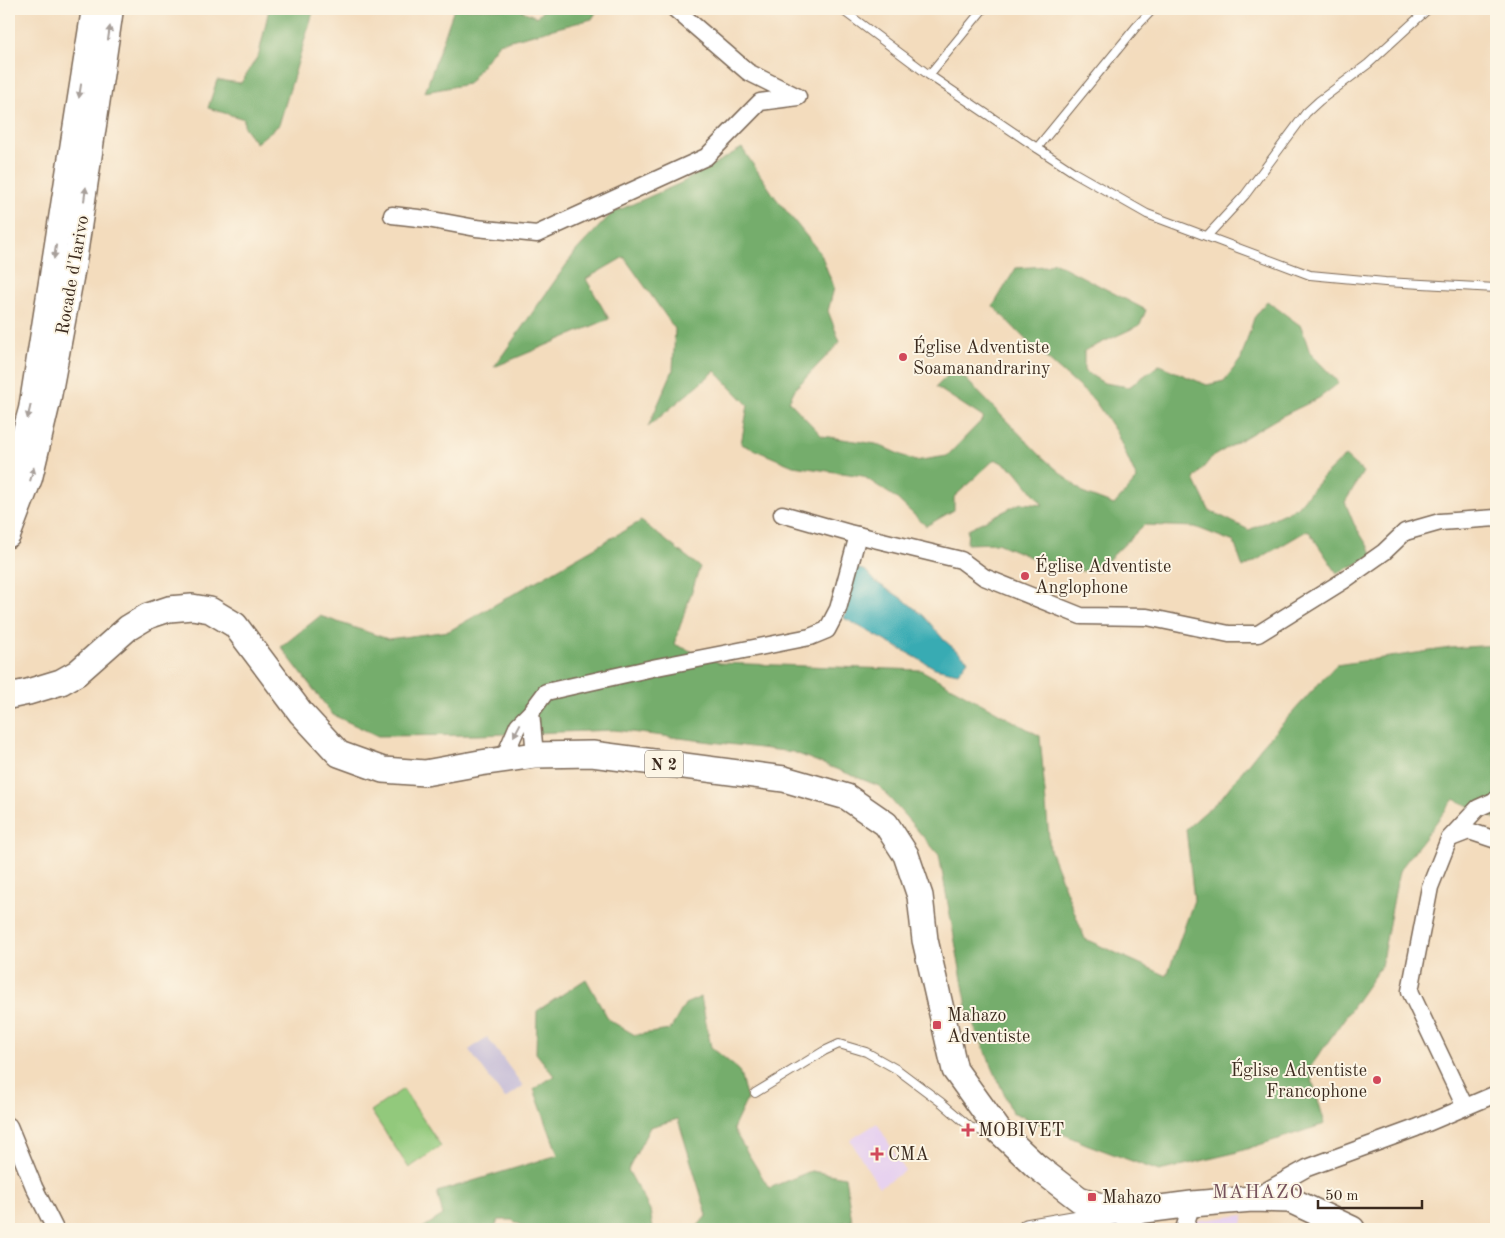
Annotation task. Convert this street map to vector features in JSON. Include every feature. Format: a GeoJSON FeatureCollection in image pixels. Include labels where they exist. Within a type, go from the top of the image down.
{"type":"FeatureCollection","features":[{"type":"Feature","properties":{"kind":"main road","name":"Rocade d'Iarivo"},"geometry":{"type":"LineString","coordinates":[[9,486],[30,409],[93,9]]}},
{"type":"Feature","properties":{"kind":"main road","name":"Rocade d'Iarivo"},"geometry":{"type":"LineString","coordinates":[[9,536],[31,478],[49,402],[75,262],[112,9]]}},
{"type":"Feature","properties":{"kind":"main road","name":"N 2"},"geometry":{"type":"LineString","coordinates":[[9,696],[61,682],[77,673],[128,628],[148,616],[170,609],[192,607],[210,610],[235,625],[302,713],[339,754],[383,770],[425,773],[535,755],[592,754],[784,779],[847,797],[886,824],[906,855],[920,896],[926,940],[955,1070],[999,1131],[1036,1166],[1079,1199],[1122,1213],[1252,1199],[1290,1200],[1352,1229]]}},
{"type":"Feature","properties":{"kind":"main road","name":"N 2"},"geometry":{"type":"LineString","coordinates":[[9,681],[21,686],[42,687]]}},
{"type":"Feature","properties":{"kind":"street"},"geometry":{"type":"LineString","coordinates":[[392,214],[476,228],[537,234],[706,157],[760,102],[798,97],[748,72],[675,9]]}},
{"type":"Feature","properties":{"kind":"street"},"geometry":{"type":"LineString","coordinates":[[782,514],[960,560],[984,577],[1082,616],[1148,617],[1229,634],[1258,634],[1357,571],[1384,552],[1405,532],[1440,522],[1496,518]]}},
{"type":"Feature","properties":{"kind":"street"},"geometry":{"type":"LineString","coordinates":[[503,760],[518,725],[531,712],[546,692],[657,667],[810,637],[827,630],[838,609],[858,535]]}},
{"type":"Feature","properties":{"kind":"street"},"geometry":{"type":"LineString","coordinates":[[531,712],[535,755]]}},
{"type":"Feature","properties":{"kind":"street"},"geometry":{"type":"LineString","coordinates":[[1465,1106],[1410,991],[1430,887],[1449,839],[1478,808],[1496,800]]}},
{"type":"Feature","properties":{"kind":"street"},"geometry":{"type":"LineString","coordinates":[[1449,839],[1469,831],[1496,840]]}},
{"type":"Feature","properties":{"kind":"street"},"geometry":{"type":"LineString","coordinates":[[1252,1199],[1307,1168],[1416,1128],[1496,1094]]}},
{"type":"Feature","properties":{"kind":"street"},"geometry":{"type":"LineString","coordinates":[[9,1126],[34,1187],[55,1229]]}},
{"type":"Feature","properties":{"kind":"street"},"geometry":{"type":"LineString","coordinates":[[1184,1229],[1192,1204]]}},
{"type":"Feature","properties":{"kind":"street"},"geometry":{"type":"LineString","coordinates":[[1028,1229],[1122,1213]]}},
{"type":"Feature","properties":{"kind":"lane"},"geometry":{"type":"LineString","coordinates":[[841,9],[929,74],[1037,148],[1075,173],[1147,214],[1310,275],[1385,282],[1496,288]]}},
{"type":"Feature","properties":{"kind":"lane"},"geometry":{"type":"LineString","coordinates":[[929,74],[983,9]]}},
{"type":"Feature","properties":{"kind":"lane"},"geometry":{"type":"LineString","coordinates":[[1037,148],[1136,27],[1153,9]]}},
{"type":"Feature","properties":{"kind":"lane"},"geometry":{"type":"LineString","coordinates":[[1207,236],[1245,195],[1306,113],[1368,64],[1428,9]]}},
{"type":"Feature","properties":{"kind":"lane"},"geometry":{"type":"LineString","coordinates":[[755,1093],[824,1051],[839,1044],[866,1052],[898,1070],[970,1127],[1007,1139]]}},
{"type":"Feature","properties":{"kind":"shaded area"},"geometry":{"type":"Polygon","coordinates":[[[487,1037],[523,1086],[505,1099],[469,1050],[487,1037]]]}},
{"type":"Feature","properties":{"kind":"shaded area","name":"CMA"},"geometry":{"type":"Polygon","coordinates":[[[877,1123],[905,1171],[879,1187],[850,1140],[877,1123]]]}},
{"type":"Feature","properties":{"kind":"shaded area"},"geometry":{"type":"Polygon","coordinates":[[[1244,1215],[1241,1229],[1194,1229],[1194,1221],[1244,1215]]]}},
{"type":"Feature","properties":{"kind":"green space"},"geometry":{"type":"Polygon","coordinates":[[[269,9],[314,9],[279,125],[256,143],[244,127],[244,119],[208,108],[217,80],[241,83],[259,54],[269,9]]]}},
{"type":"Feature","properties":{"kind":"green space"},"geometry":{"type":"Polygon","coordinates":[[[454,9],[519,9],[536,17],[545,9],[598,9],[592,19],[499,43],[468,84],[425,92],[454,9]]]}},
{"type":"Feature","properties":{"kind":"green space"},"geometry":{"type":"Polygon","coordinates":[[[742,148],[775,197],[821,254],[834,288],[828,311],[840,342],[795,389],[789,401],[822,436],[876,444],[915,461],[947,456],[984,418],[936,387],[955,368],[1040,455],[1085,494],[1114,505],[1137,479],[1116,432],[1094,400],[1027,341],[993,306],[1016,268],[1047,266],[1054,262],[1146,310],[1140,325],[1084,351],[1084,371],[1104,383],[1129,387],[1159,365],[1207,385],[1224,381],[1241,359],[1254,318],[1267,301],[1301,326],[1310,353],[1339,383],[1319,398],[1278,418],[1212,457],[1194,479],[1209,510],[1249,530],[1297,507],[1322,478],[1345,456],[1363,472],[1345,502],[1354,524],[1374,556],[1337,573],[1308,530],[1243,568],[1234,542],[1195,527],[1144,525],[1097,571],[1082,571],[1030,557],[997,543],[967,544],[968,529],[1021,503],[1043,505],[1015,470],[995,459],[954,497],[954,510],[926,526],[896,498],[863,476],[793,466],[741,444],[748,405],[715,371],[648,427],[673,370],[675,329],[624,257],[586,279],[609,319],[494,367],[576,251],[612,213],[681,183],[742,148]]]}},
{"type":"Feature","properties":{"kind":"green space"},"geometry":{"type":"Polygon","coordinates":[[[641,521],[700,567],[674,644],[720,663],[921,670],[1040,736],[1050,850],[1085,939],[1167,976],[1194,900],[1186,829],[1221,798],[1262,746],[1336,665],[1450,648],[1496,645],[1496,819],[1454,799],[1399,871],[1381,966],[1309,1069],[1325,1124],[1234,1153],[1159,1171],[1086,1144],[1012,1112],[968,1012],[939,855],[879,786],[793,752],[614,730],[479,735],[378,736],[333,715],[281,647],[320,616],[388,639],[449,631],[641,521]]]}},
{"type":"Feature","properties":{"kind":"green space"},"geometry":{"type":"Polygon","coordinates":[[[586,979],[609,1020],[635,1035],[670,1030],[685,1004],[701,997],[711,1047],[739,1070],[747,1099],[733,1129],[769,1188],[811,1171],[845,1177],[852,1221],[806,1229],[695,1229],[707,1215],[678,1119],[650,1127],[628,1170],[650,1210],[653,1229],[528,1229],[512,1220],[499,1220],[493,1229],[421,1229],[443,1215],[437,1192],[558,1155],[534,1089],[554,1076],[536,1053],[537,1011],[586,979]]]}},
{"type":"Feature","properties":{"kind":"green space"},"geometry":{"type":"Polygon","coordinates":[[[403,1089],[441,1146],[409,1168],[371,1111],[403,1089]]]}},
{"type":"Feature","properties":{"kind":"water"},"geometry":{"type":"Polygon","coordinates":[[[856,568],[866,571],[876,582],[903,599],[924,616],[944,640],[968,660],[958,673],[935,668],[844,618],[856,568]]]}},
{"type":"Feature","properties":{"kind":"place","name":"Église Adventiste Soamanandrariny"},"geometry":{"type":"Point","coordinates":[903,357]}},
{"type":"Feature","properties":{"kind":"place","name":"Église Adventiste Anglophone"},"geometry":{"type":"Point","coordinates":[1025,576]}},
{"type":"Feature","properties":{"kind":"place","name":"Mahazo Adventiste"},"geometry":{"type":"Point","coordinates":[937,1025]}},
{"type":"Feature","properties":{"kind":"place","name":"Église Adventiste Francophone"},"geometry":{"type":"Point","coordinates":[1377,1080]}},
{"type":"Feature","properties":{"kind":"place","name":"MOBIVET"},"geometry":{"type":"Point","coordinates":[968,1130]}},
{"type":"Feature","properties":{"kind":"place","name":"CMA"},"geometry":{"type":"Point","coordinates":[877,1154]}},
{"type":"Feature","properties":{"kind":"place","name":"Mahazo"},"geometry":{"type":"Point","coordinates":[1092,1197]}},
{"type":"Feature","properties":{"kind":"district","name":"MAHAZO"},"geometry":{"type":"Point","coordinates":[1258,1191]}}]}
